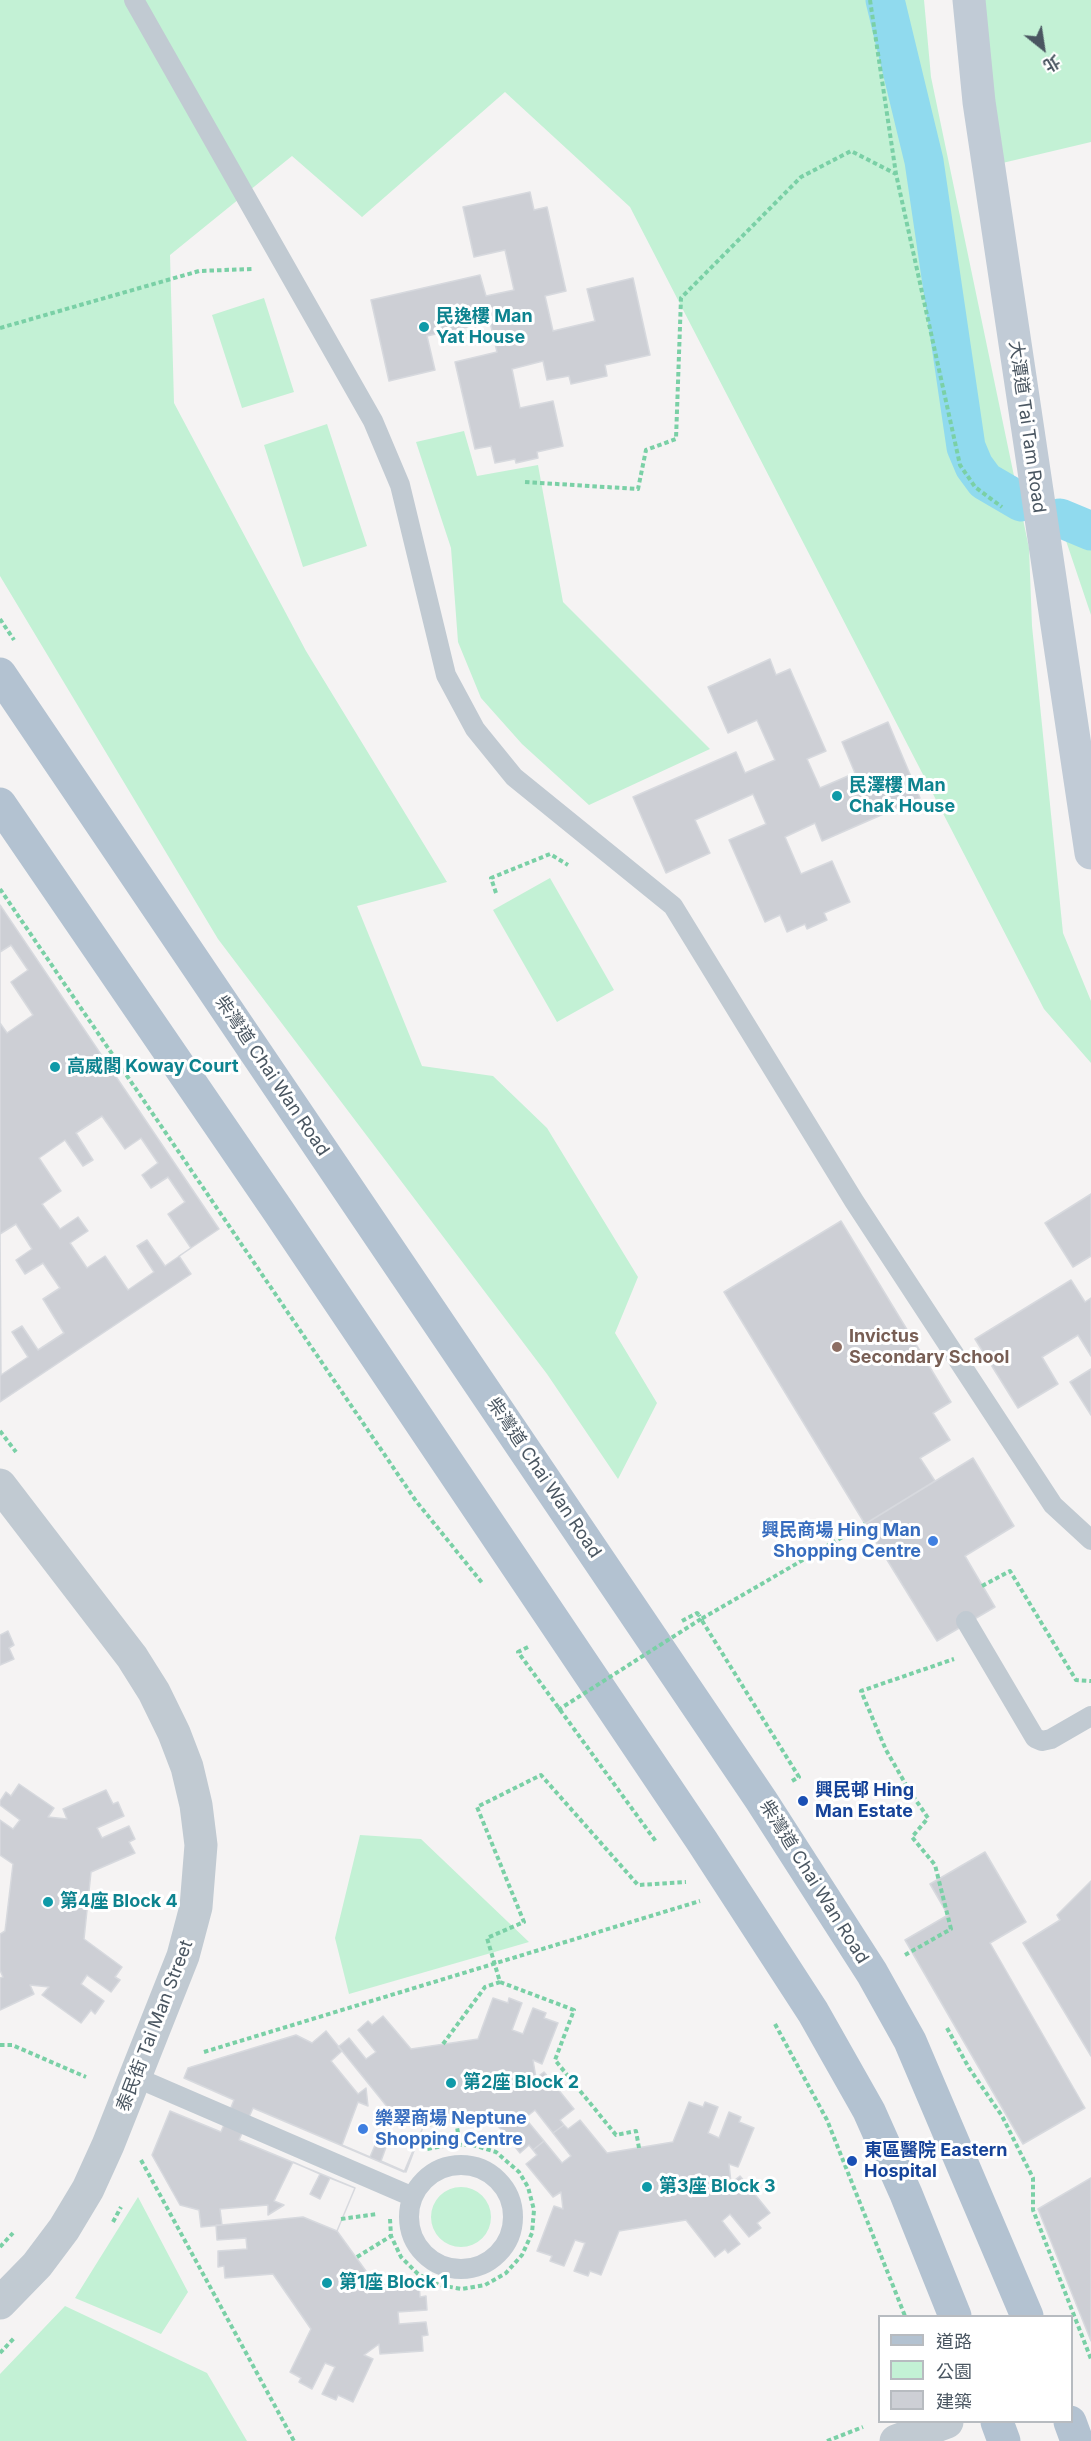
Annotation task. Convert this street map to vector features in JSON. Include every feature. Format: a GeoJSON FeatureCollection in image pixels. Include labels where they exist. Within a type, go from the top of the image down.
{"type":"FeatureCollection","features":[{"type":"Feature","properties":{"kind":"main road","name":"大潭道 Tai Tam Road"},"geometry":{"type":"LineString","coordinates":[[969,0],[979,102],[1091,853]]}},
{"type":"Feature","properties":{"kind":"main road","name":"柴灣道 Chai Wan Road"},"geometry":{"type":"LineString","coordinates":[[0,674],[761,1800],[872,1973],[910,2041],[1027,2315]]}},
{"type":"Feature","properties":{"kind":"main road"},"geometry":{"type":"LineString","coordinates":[[0,804],[292,1232],[702,1841],[813,2012],[869,2111],[906,2194],[955,2315]]}},
{"type":"Feature","properties":{"kind":"main road"},"geometry":{"type":"LineString","coordinates":[[998,2423],[1004,2441]]}},
{"type":"Feature","properties":{"kind":"main road"},"geometry":{"type":"LineString","coordinates":[[1071,2423],[1077,2441]]}},
{"type":"Feature","properties":{"kind":"street","name":"泰民街 Tai Man Street"},"geometry":{"type":"LineString","coordinates":[[0,1485],[132,1657],[154,1692],[181,1750],[194,1796],[201,1845],[196,1906],[183,1956],[108,2145],[88,2189],[70,2219],[37,2265],[0,2303]]}},
{"type":"Feature","properties":{"kind":"street"},"geometry":{"type":"LineString","coordinates":[[882,2433],[936,2423]]}},
{"type":"Feature","properties":{"kind":"lane"},"geometry":{"type":"LineString","coordinates":[[134,0],[374,421],[400,485],[446,675],[475,729],[514,777],[673,906],[854,1201],[1053,1505],[1091,1540]]}},
{"type":"Feature","properties":{"kind":"lane"},"geometry":{"type":"LineString","coordinates":[[966,1621],[1035,1738],[1042,1741],[1051,1739],[1091,1716]]}},
{"type":"Feature","properties":{"kind":"lane"},"geometry":{"type":"LineString","coordinates":[[135,2077],[413,2197]]}},
{"type":"Feature","properties":{"kind":"lane"},"geometry":{"type":"LineString","coordinates":[[455,2164],[472,2165],[487,2170],[505,2187],[514,2210],[513,2226],[507,2242],[497,2255],[483,2264],[465,2269],[448,2267],[431,2260],[418,2247],[411,2230],[409,2212],[413,2197],[424,2179],[439,2169],[455,2164]]}},
{"type":"Feature","properties":{"kind":"path"},"geometry":{"type":"LineString","coordinates":[[870,0],[896,174],[960,465],[968,479],[990,499],[1004,508],[1042,523]]}},
{"type":"Feature","properties":{"kind":"path"},"geometry":{"type":"LineString","coordinates":[[525,482],[638,489],[646,450],[676,439],[681,298],[801,177],[851,151],[896,174]]}},
{"type":"Feature","properties":{"kind":"path"},"geometry":{"type":"LineString","coordinates":[[0,328],[199,271],[254,269]]}},
{"type":"Feature","properties":{"kind":"path"},"geometry":{"type":"LineString","coordinates":[[496,893],[491,878],[550,854],[568,865]]}},
{"type":"Feature","properties":{"kind":"path"},"geometry":{"type":"LineString","coordinates":[[0,890],[416,1501],[488,1591]]}},
{"type":"Feature","properties":{"kind":"path"},"geometry":{"type":"LineString","coordinates":[[558,1710],[700,1617],[865,1524]]}},
{"type":"Feature","properties":{"kind":"path"},"geometry":{"type":"LineString","coordinates":[[982,1586],[1010,1571],[1076,1680],[1091,1681]]}},
{"type":"Feature","properties":{"kind":"path"},"geometry":{"type":"LineString","coordinates":[[700,1617],[799,1777]]}},
{"type":"Feature","properties":{"kind":"path"},"geometry":{"type":"LineString","coordinates":[[532,1645],[518,1652],[664,1853]]}},
{"type":"Feature","properties":{"kind":"path"},"geometry":{"type":"LineString","coordinates":[[905,1955],[951,1929],[935,1865],[912,1837],[928,1818],[886,1750],[861,1691],[960,1657]]}},
{"type":"Feature","properties":{"kind":"path"},"geometry":{"type":"LineString","coordinates":[[565,1694],[572,1703]]}},
{"type":"Feature","properties":{"kind":"path"},"geometry":{"type":"LineString","coordinates":[[500,1982],[487,1938],[524,1922],[477,1807],[541,1775],[638,1885],[693,1882],[688,1874]]}},
{"type":"Feature","properties":{"kind":"path"},"geometry":{"type":"LineString","coordinates":[[204,2052],[704,1900],[699,1891]]}},
{"type":"Feature","properties":{"kind":"path"},"geometry":{"type":"LineString","coordinates":[[443,2044],[485,1987],[500,1982],[574,2010],[555,2060],[616,2135],[636,2131],[639,2148]]}},
{"type":"Feature","properties":{"kind":"path"},"geometry":{"type":"LineString","coordinates":[[771,2018],[827,2120],[905,2315]]}},
{"type":"Feature","properties":{"kind":"path"},"geometry":{"type":"LineString","coordinates":[[0,2045],[12,2045],[86,2077]]}},
{"type":"Feature","properties":{"kind":"path"},"geometry":{"type":"LineString","coordinates":[[456,2121],[460,2145]]}},
{"type":"Feature","properties":{"kind":"path"},"geometry":{"type":"LineString","coordinates":[[389,2212],[392,2236],[401,2257],[418,2274],[439,2285],[462,2289],[485,2285],[506,2273],[522,2255],[532,2234],[534,2210],[528,2187],[519,2172],[496,2152],[473,2145],[428,2149]]}},
{"type":"Feature","properties":{"kind":"path"},"geometry":{"type":"LineString","coordinates":[[138,2154],[294,2441]]}},
{"type":"Feature","properties":{"kind":"path"},"geometry":{"type":"LineString","coordinates":[[341,2219],[380,2214]]}},
{"type":"Feature","properties":{"kind":"path"},"geometry":{"type":"LineString","coordinates":[[357,2257],[392,2236]]}},
{"type":"Feature","properties":{"kind":"path"},"geometry":{"type":"LineString","coordinates":[[827,2441],[882,2433]]}},
{"type":"Feature","properties":{"kind":"green space"},"geometry":{"type":"Polygon","coordinates":[[[0,0],[924,0],[931,77],[1029,548],[1032,626],[1063,933],[1091,1001],[1091,1063],[1044,1009],[630,207],[505,92],[362,217],[292,156],[170,255],[174,403],[306,651],[447,882],[357,906],[422,1066],[493,1076],[547,1128],[638,1277],[615,1333],[657,1403],[618,1479],[547,1374],[218,939],[0,576],[0,0]]]}},
{"type":"Feature","properties":{"kind":"green space"},"geometry":{"type":"Polygon","coordinates":[[[983,0],[1091,0],[1091,142],[994,165],[983,0]]]}},
{"type":"Feature","properties":{"kind":"green space"},"geometry":{"type":"Polygon","coordinates":[[[264,298],[294,392],[242,408],[212,315],[264,298]]]}},
{"type":"Feature","properties":{"kind":"green space"},"geometry":{"type":"Polygon","coordinates":[[[327,424],[367,546],[303,567],[264,445],[327,424]]]}},
{"type":"Feature","properties":{"kind":"green space"},"geometry":{"type":"Polygon","coordinates":[[[464,431],[477,476],[538,465],[563,602],[710,749],[589,805],[522,744],[481,698],[458,642],[451,548],[416,442],[464,431]]]}},
{"type":"Feature","properties":{"kind":"green space"},"geometry":{"type":"Polygon","coordinates":[[[1058,517],[1091,530],[1091,615],[1058,517]]]}},
{"type":"Feature","properties":{"kind":"green space"},"geometry":{"type":"Polygon","coordinates":[[[550,878],[614,990],[557,1022],[493,910],[550,878]]]}},
{"type":"Feature","properties":{"kind":"green space"},"geometry":{"type":"Polygon","coordinates":[[[360,1835],[421,1839],[529,1942],[349,1994],[335,1938],[360,1835]]]}},
{"type":"Feature","properties":{"kind":"green space"},"geometry":{"type":"Polygon","coordinates":[[[461,2187],[482,2196],[491,2217],[482,2238],[461,2247],[440,2238],[431,2217],[440,2196],[461,2187]]]}},
{"type":"Feature","properties":{"kind":"green space"},"geometry":{"type":"Polygon","coordinates":[[[138,2197],[188,2292],[161,2334],[75,2298],[138,2197]]]}},
{"type":"Feature","properties":{"kind":"green space"},"geometry":{"type":"Polygon","coordinates":[[[65,2306],[207,2373],[247,2441],[0,2441],[0,2374],[65,2306]]]}},
{"type":"Feature","properties":{"kind":"building","name":"民逸樓 Man Yat House"},"geometry":{"type":"Polygon","coordinates":[[[530,192],[534,210],[547,207],[566,291],[545,296],[553,331],[595,321],[587,289],[633,278],[650,355],[605,365],[607,376],[571,384],[569,376],[547,380],[543,361],[512,369],[520,408],[553,401],[563,446],[537,452],[538,458],[516,463],[515,459],[495,463],[491,446],[475,449],[455,362],[497,352],[490,322],[427,336],[435,370],[389,381],[371,300],[480,275],[486,296],[514,290],[505,250],[474,257],[463,207],[530,192]]]}},
{"type":"Feature","properties":{"kind":"building","name":"民澤樓 Man Chak House"},"geometry":{"type":"Polygon","coordinates":[[[770,659],[776,675],[790,669],[826,751],[807,759],[820,788],[855,773],[842,742],[888,722],[920,798],[822,841],[815,823],[785,837],[801,874],[832,861],[850,902],[824,913],[827,920],[807,929],[805,924],[787,932],[780,915],[765,922],[729,840],[766,824],[753,794],[695,820],[710,853],[666,873],[633,797],[736,752],[745,773],[775,760],[757,720],[728,733],[708,687],[770,659]]]}},
{"type":"Feature","properties":{"kind":"building","name":"高威閣 Koway Court"},"geometry":{"type":"Polygon","coordinates":[[[0,905],[219,1229],[179,1256],[191,1274],[0,1402],[0,905]]]}},
{"type":"Feature","properties":{"kind":"building"},"geometry":{"type":"Polygon","coordinates":[[[11,945],[28,970],[11,982],[33,1015],[7,1033],[0,1023],[0,952],[11,945]]]}},
{"type":"Feature","properties":{"kind":"building"},"geometry":{"type":"Polygon","coordinates":[[[102,1116],[125,1149],[141,1138],[158,1163],[142,1175],[151,1188],[168,1177],[185,1202],[168,1214],[191,1248],[165,1266],[147,1240],[137,1246],[154,1272],[128,1290],[105,1256],[87,1268],[70,1243],[88,1231],[78,1217],[60,1229],[42,1204],[61,1191],[39,1158],[65,1140],[83,1166],[93,1160],[76,1133],[102,1116]]]}},
{"type":"Feature","properties":{"kind":"building"},"geometry":{"type":"Polygon","coordinates":[[[1091,1194],[1091,1256],[1073,1267],[1045,1223],[1091,1194]]]}},
{"type":"Feature","properties":{"kind":"building","name":"Invictus Secondary School"},"geometry":{"type":"Polygon","coordinates":[[[841,1221],[951,1402],[933,1413],[950,1440],[920,1458],[935,1481],[865,1524],[724,1292],[841,1221]]]}},
{"type":"Feature","properties":{"kind":"building"},"geometry":{"type":"Polygon","coordinates":[[[16,1224],[32,1249],[16,1260],[25,1274],[43,1263],[60,1288],[43,1299],[64,1333],[38,1350],[22,1326],[12,1332],[28,1357],[1,1375],[0,1234],[16,1224]]]}},
{"type":"Feature","properties":{"kind":"building"},"geometry":{"type":"Polygon","coordinates":[[[1071,1280],[1085,1302],[1091,1298],[1091,1356],[1078,1335],[1042,1357],[1058,1384],[1018,1408],[975,1339],[1071,1280]]]}},
{"type":"Feature","properties":{"kind":"building"},"geometry":{"type":"Polygon","coordinates":[[[1091,1369],[1091,1415],[1070,1382],[1091,1369]]]}},
{"type":"Feature","properties":{"kind":"building","name":"興民商場 Hing Man Shopping Centre"},"geometry":{"type":"Polygon","coordinates":[[[973,1458],[1014,1526],[965,1556],[995,1607],[937,1641],[865,1524],[973,1458]]]}},
{"type":"Feature","properties":{"kind":"building"},"geometry":{"type":"Polygon","coordinates":[[[8,1631],[14,1645],[9,1648],[14,1659],[0,1665],[0,1635],[8,1631]]]}},
{"type":"Feature","properties":{"kind":"building","name":"第4座 Block 4"},"geometry":{"type":"Polygon","coordinates":[[[19,1784],[54,1808],[48,1817],[67,1819],[63,1809],[106,1790],[113,1804],[118,1802],[124,1816],[97,1828],[102,1838],[129,1826],[135,1839],[129,1842],[135,1853],[91,1872],[84,1939],[122,1967],[115,1977],[120,1980],[111,1992],[87,1975],[81,1984],[104,2001],[95,2014],[91,2010],[81,2023],[42,1995],[49,1987],[30,1985],[34,1994],[0,2010],[0,1978],[3,1977],[0,1970],[0,1934],[5,1931],[13,1864],[0,1855],[0,1820],[13,1829],[20,1820],[0,1805],[0,1801],[6,1792],[11,1796],[19,1784]]]}},
{"type":"Feature","properties":{"kind":"building"},"geometry":{"type":"Polygon","coordinates":[[[985,1852],[1026,1922],[990,1943],[1085,2108],[1023,2144],[905,1940],[948,1915],[930,1884],[985,1852]]]}},
{"type":"Feature","properties":{"kind":"building"},"geometry":{"type":"Polygon","coordinates":[[[1091,1881],[1091,2056],[1023,1943],[1060,1920],[1057,1915],[1091,1881]]]}},
{"type":"Feature","properties":{"kind":"building","name":"第2座 Block 2"},"geometry":{"type":"Polygon","coordinates":[[[493,1998],[508,2003],[509,1998],[522,2003],[512,2030],[523,2034],[533,2008],[546,2013],[544,2018],[558,2023],[542,2064],[533,2060],[536,2078],[544,2072],[574,2109],[560,2120],[564,2125],[553,2133],[535,2110],[525,2118],[544,2141],[533,2150],[529,2145],[520,2153],[490,2116],[423,2127],[406,2172],[381,2161],[389,2139],[379,2136],[370,2157],[342,2145],[358,2102],[368,2106],[366,2088],[358,2094],[331,2061],[342,2051],[338,2047],[349,2038],[366,2059],[376,2052],[358,2030],[368,2021],[372,2025],[383,2016],[411,2049],[478,2039],[493,1998]]]}},
{"type":"Feature","properties":{"kind":"building","name":"樂翠商場 Neptune Shopping Centre"},"geometry":{"type":"Polygon","coordinates":[[[326,2031],[393,2114],[423,2127],[404,2172],[253,2108],[239,2140],[355,2188],[337,2231],[303,2217],[201,2227],[199,2210],[180,2205],[152,2155],[170,2111],[221,2132],[234,2100],[184,2078],[188,2068],[296,2035],[312,2043],[326,2031]]]}},
{"type":"Feature","properties":{"kind":"building","name":"第3座 Block 3"},"geometry":{"type":"Polygon","coordinates":[[[689,2102],[703,2107],[705,2102],[718,2107],[708,2133],[719,2138],[729,2112],[741,2117],[739,2122],[754,2128],[738,2167],[729,2164],[731,2183],[740,2176],[770,2213],[757,2223],[761,2228],[749,2237],[730,2214],[722,2221],[740,2244],[728,2253],[725,2249],[715,2257],[686,2220],[619,2231],[601,2275],[590,2271],[588,2276],[574,2271],[585,2243],[575,2240],[564,2266],[550,2261],[552,2256],[537,2251],[554,2206],[563,2209],[561,2192],[553,2197],[526,2164],[537,2155],[533,2150],[544,2141],[562,2163],[571,2156],[553,2133],[564,2125],[568,2129],[580,2120],[607,2153],[673,2142],[689,2102]]]}},
{"type":"Feature","properties":{"kind":"building","name":"第1座 Block 1"},"geometry":{"type":"Polygon","coordinates":[[[293,2162],[320,2174],[310,2194],[320,2199],[330,2178],[355,2188],[337,2231],[376,2285],[419,2281],[420,2297],[426,2296],[427,2310],[398,2312],[399,2324],[426,2322],[428,2335],[422,2336],[423,2351],[380,2354],[379,2344],[364,2355],[373,2359],[353,2402],[338,2395],[336,2400],[322,2394],[335,2367],[325,2363],[312,2389],[299,2382],[301,2378],[290,2372],[311,2329],[273,2274],[225,2278],[224,2266],[218,2267],[218,2251],[247,2249],[246,2238],[217,2240],[216,2225],[222,2225],[220,2209],[268,2205],[268,2215],[284,2205],[274,2201],[293,2162]]]}},
{"type":"Feature","properties":{"kind":"building"},"geometry":{"type":"Polygon","coordinates":[[[1091,2178],[1091,2341],[1038,2209],[1091,2178]]]}},
{"type":"Feature","properties":{"kind":"waterway"},"geometry":{"type":"LineString","coordinates":[[885,0],[924,161],[966,447],[974,466],[985,481],[1021,502]]}},
{"type":"Feature","properties":{"kind":"waterway"},"geometry":{"type":"LineString","coordinates":[[1060,518],[1091,531]]}},
{"type":"Feature","properties":{"kind":"place","name":"民逸樓 Man Yat House"},"geometry":{"type":"Point","coordinates":[424,327]}},
{"type":"Feature","properties":{"kind":"place","name":"民澤樓 Man Chak House"},"geometry":{"type":"Point","coordinates":[837,796]}},
{"type":"Feature","properties":{"kind":"place","name":"高威閣 Koway Court"},"geometry":{"type":"Point","coordinates":[55,1067]}},
{"type":"Feature","properties":{"kind":"place","name":"Invictus Secondary School"},"geometry":{"type":"Point","coordinates":[837,1347]}},
{"type":"Feature","properties":{"kind":"place","name":"興民商場 Hing Man Shopping Centre"},"geometry":{"type":"Point","coordinates":[933,1541]}},
{"type":"Feature","properties":{"kind":"place","name":"興民邨 Hing Man Estate"},"geometry":{"type":"Point","coordinates":[803,1801]}},
{"type":"Feature","properties":{"kind":"place","name":"第4座 Block 4"},"geometry":{"type":"Point","coordinates":[48,1902]}},
{"type":"Feature","properties":{"kind":"place","name":"第2座 Block 2"},"geometry":{"type":"Point","coordinates":[451,2083]}},
{"type":"Feature","properties":{"kind":"place","name":"樂翠商場 Neptune Shopping Centre"},"geometry":{"type":"Point","coordinates":[363,2129]}},
{"type":"Feature","properties":{"kind":"place","name":"東區醫院 Eastern Hospital"},"geometry":{"type":"Point","coordinates":[852,2161]}},
{"type":"Feature","properties":{"kind":"place","name":"第3座 Block 3"},"geometry":{"type":"Point","coordinates":[647,2187]}},
{"type":"Feature","properties":{"kind":"place","name":"第1座 Block 1"},"geometry":{"type":"Point","coordinates":[327,2283]}}]}
